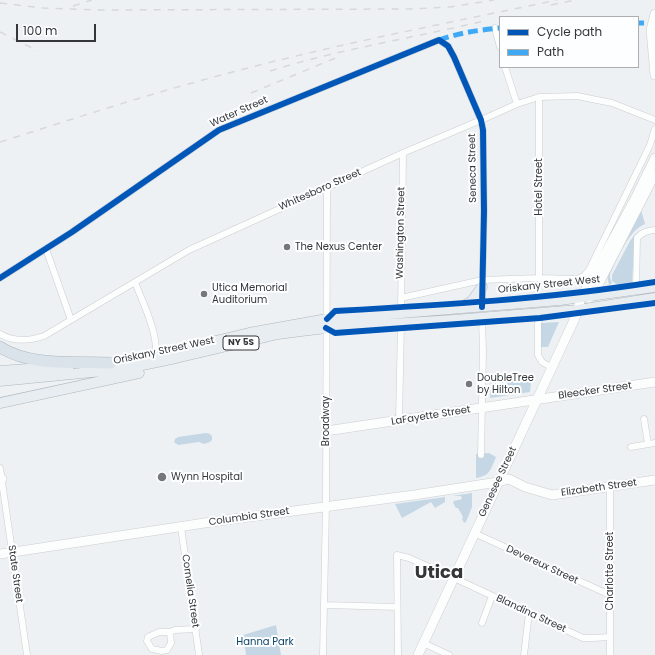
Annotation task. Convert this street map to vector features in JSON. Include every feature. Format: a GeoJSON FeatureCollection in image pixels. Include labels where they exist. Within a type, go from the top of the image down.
{"type":"FeatureCollection","features":[{"type":"Feature","properties":{"kind":"highway"},"geometry":{"type":"LineString","coordinates":[[0,347],[14,355],[24,358],[48,361],[111,363]]}},
{"type":"Feature","properties":{"kind":"main road"},"geometry":{"type":"LineString","coordinates":[[460,308],[467,306],[472,301],[482,284]]}},
{"type":"Feature","properties":{"kind":"main road","name":"Oriskany Street West"},"geometry":{"type":"LineString","coordinates":[[0,381],[115,370],[156,359],[326,323],[401,312],[482,307],[586,297],[655,287]]}},
{"type":"Feature","properties":{"kind":"main road","name":"Oriskany Street West"},"geometry":{"type":"LineString","coordinates":[[326,323],[401,323],[482,318],[578,310],[655,298]]}},
{"type":"Feature","properties":{"kind":"main road"},"geometry":{"type":"LineString","coordinates":[[454,320],[469,315],[482,307]]}},
{"type":"Feature","properties":{"kind":"main road"},"geometry":{"type":"LineString","coordinates":[[0,403],[140,373],[156,359]]}},
{"type":"Feature","properties":{"kind":"main road","name":"Oriskany Street West"},"geometry":{"type":"LineString","coordinates":[[0,371],[156,359]]}},
{"type":"Feature","properties":{"kind":"street"},"geometry":{"type":"LineString","coordinates":[[655,14],[651,30],[655,75]]}},
{"type":"Feature","properties":{"kind":"street"},"geometry":{"type":"LineString","coordinates":[[495,28],[499,43]]}},
{"type":"Feature","properties":{"kind":"street","name":"Seneca Street"},"geometry":{"type":"LineString","coordinates":[[439,40],[448,46],[454,57],[481,120],[483,137],[482,307]]}},
{"type":"Feature","properties":{"kind":"street","name":"Water Street"},"geometry":{"type":"LineString","coordinates":[[0,278],[46,249],[219,130],[439,40]]}},
{"type":"Feature","properties":{"kind":"street"},"geometry":{"type":"LineString","coordinates":[[505,68],[517,104]]}},
{"type":"Feature","properties":{"kind":"street","name":"Whitesboro Street"},"geometry":{"type":"LineString","coordinates":[[0,334],[10,338],[22,340],[36,339],[44,336],[189,250],[403,153],[517,104],[539,97],[577,96],[603,100],[655,120]]}},
{"type":"Feature","properties":{"kind":"street","name":"Hotel Street"},"geometry":{"type":"LineString","coordinates":[[539,97],[539,278]]}},
{"type":"Feature","properties":{"kind":"street"},"geometry":{"type":"LineString","coordinates":[[401,298],[482,284],[539,278],[577,279],[584,276],[589,270],[652,145],[655,129]]}},
{"type":"Feature","properties":{"kind":"street","name":"Washington Street"},"geometry":{"type":"LineString","coordinates":[[401,312],[403,153]]}},
{"type":"Feature","properties":{"kind":"street","name":"Genesee Street"},"geometry":{"type":"LineString","coordinates":[[418,655],[578,310],[586,297],[595,291],[653,171],[655,158]]}},
{"type":"Feature","properties":{"kind":"street","name":"Broadway"},"geometry":{"type":"LineString","coordinates":[[323,655],[326,506],[327,187]]}},
{"type":"Feature","properties":{"kind":"street"},"geometry":{"type":"LineString","coordinates":[[636,290],[638,238],[641,234],[655,230]]}},
{"type":"Feature","properties":{"kind":"street"},"geometry":{"type":"LineString","coordinates":[[46,249],[71,320]]}},
{"type":"Feature","properties":{"kind":"street"},"geometry":{"type":"LineString","coordinates":[[135,282],[156,342],[156,359]]}},
{"type":"Feature","properties":{"kind":"street"},"geometry":{"type":"LineString","coordinates":[[543,312],[538,323],[538,355],[542,362],[551,367]]}},
{"type":"Feature","properties":{"kind":"street"},"geometry":{"type":"LineString","coordinates":[[481,455],[483,352],[482,318]]}},
{"type":"Feature","properties":{"kind":"street"},"geometry":{"type":"LineString","coordinates":[[399,421],[401,323]]}},
{"type":"Feature","properties":{"kind":"street","name":"Bleecker Street"},"geometry":{"type":"LineString","coordinates":[[536,400],[655,382]]}},
{"type":"Feature","properties":{"kind":"street","name":"LaFayette Street"},"geometry":{"type":"LineString","coordinates":[[326,431],[536,400]]}},
{"type":"Feature","properties":{"kind":"street"},"geometry":{"type":"LineString","coordinates":[[644,419],[648,444]]}},
{"type":"Feature","properties":{"kind":"street"},"geometry":{"type":"LineString","coordinates":[[631,447],[655,443]]}},
{"type":"Feature","properties":{"kind":"street","name":"State Street"},"geometry":{"type":"LineString","coordinates":[[0,468],[27,655]]}},
{"type":"Feature","properties":{"kind":"street","name":"Elizabeth Street"},"geometry":{"type":"LineString","coordinates":[[498,482],[509,479],[525,487],[552,495],[655,480]]}},
{"type":"Feature","properties":{"kind":"street","name":"Columbia Street"},"geometry":{"type":"LineString","coordinates":[[0,554],[498,482]]}},
{"type":"Feature","properties":{"kind":"street","name":"Charlotte Street"},"geometry":{"type":"LineString","coordinates":[[610,487],[610,655]]}},
{"type":"Feature","properties":{"kind":"street","name":"Cornelia Street"},"geometry":{"type":"LineString","coordinates":[[181,527],[200,655]]}},
{"type":"Feature","properties":{"kind":"street","name":"Devereux Street"},"geometry":{"type":"LineString","coordinates":[[474,533],[610,595]]}},
{"type":"Feature","properties":{"kind":"street","name":"Blandina Street"},"geometry":{"type":"LineString","coordinates":[[397,607],[397,554],[454,578],[583,638],[610,637]]}},
{"type":"Feature","properties":{"kind":"street"},"geometry":{"type":"LineString","coordinates":[[482,623],[492,596]]}},
{"type":"Feature","properties":{"kind":"street"},"geometry":{"type":"LineString","coordinates":[[325,605],[397,607],[398,655]]}},
{"type":"Feature","properties":{"kind":"street"},"geometry":{"type":"LineString","coordinates":[[524,655],[529,613]]}},
{"type":"Feature","properties":{"kind":"street"},"geometry":{"type":"LineString","coordinates":[[170,632],[175,630],[196,628]]}},
{"type":"Feature","properties":{"kind":"street"},"geometry":{"type":"LineString","coordinates":[[423,643],[449,655]]}},
{"type":"Feature","properties":{"kind":"green space"},"geometry":{"type":"Polygon","coordinates":[[[641,210],[645,224],[633,233],[624,246],[610,274],[612,283],[609,285],[607,275],[641,210]]]}},
{"type":"Feature","properties":{"kind":"green space"},"geometry":{"type":"Polygon","coordinates":[[[636,233],[632,282],[618,285],[612,281],[612,275],[630,241],[636,233]]]}},
{"type":"Feature","properties":{"kind":"green space"},"geometry":{"type":"Polygon","coordinates":[[[559,322],[548,347],[541,347],[541,323],[559,322]]]}},
{"type":"Feature","properties":{"kind":"green space"},"geometry":{"type":"Polygon","coordinates":[[[491,379],[531,381],[530,392],[490,398],[491,379]]]}},
{"type":"Feature","properties":{"kind":"green space"},"geometry":{"type":"Polygon","coordinates":[[[206,433],[212,436],[212,440],[204,444],[199,442],[178,445],[174,442],[178,437],[206,433]]]}},
{"type":"Feature","properties":{"kind":"green space"},"geometry":{"type":"Polygon","coordinates":[[[489,453],[496,457],[491,468],[484,476],[476,478],[476,454],[489,453]]]}},
{"type":"Feature","properties":{"kind":"green space"},"geometry":{"type":"Polygon","coordinates":[[[472,493],[472,507],[466,522],[464,523],[462,519],[463,517],[453,503],[454,501],[462,499],[461,496],[452,496],[472,493]]]}},
{"type":"Feature","properties":{"kind":"green space"},"geometry":{"type":"Polygon","coordinates":[[[445,497],[445,502],[435,508],[431,502],[402,518],[395,504],[445,497]]]}},
{"type":"Feature","properties":{"kind":"green space","name":"Hanna Park"},"geometry":{"type":"Polygon","coordinates":[[[276,625],[281,655],[246,655],[243,635],[276,625]]]}},
{"type":"Feature","properties":{"kind":"railway"},"geometry":{"type":"LineString","coordinates":[[73,6],[92,0]]}},
{"type":"Feature","properties":{"kind":"railway"},"geometry":{"type":"LineString","coordinates":[[0,3],[43,8],[97,10],[409,9],[450,7],[494,0]]}},
{"type":"Feature","properties":{"kind":"railway"},"geometry":{"type":"LineString","coordinates":[[0,142],[143,97],[270,62],[393,34],[557,0]]}},
{"type":"Feature","properties":{"kind":"railway"},"geometry":{"type":"LineString","coordinates":[[551,5],[575,0]]}},
{"type":"Feature","properties":{"kind":"railway"},"geometry":{"type":"LineString","coordinates":[[270,71],[323,56],[484,21]]}},
{"type":"Feature","properties":{"kind":"railway"},"geometry":{"type":"LineString","coordinates":[[0,32],[38,51]]}},
{"type":"Feature","properties":{"kind":"railway"},"geometry":{"type":"LineString","coordinates":[[251,93],[338,57]]}},
{"type":"Feature","properties":{"kind":"marked path"},"geometry":{"type":"LineString","coordinates":[[639,23],[644,23]]}},
{"type":"Feature","properties":{"kind":"marked path"},"geometry":{"type":"LineString","coordinates":[[439,40],[469,32],[499,28]]}},
{"type":"Feature","properties":{"kind":"cycle path"},"geometry":{"type":"LineString","coordinates":[[0,278],[72,232],[219,130],[439,40],[448,46],[454,57],[481,120],[483,130],[484,211],[482,307]]}},
{"type":"Feature","properties":{"kind":"cycle path"},"geometry":{"type":"LineString","coordinates":[[327,319],[335,311],[455,304],[535,297],[655,282]]}},
{"type":"Feature","properties":{"kind":"cycle path"},"geometry":{"type":"LineString","coordinates":[[326,328],[335,333],[540,318],[655,303]]}},
{"type":"Feature","properties":{"kind":"place","name":"The Nexus Center"},"geometry":{"type":"Point","coordinates":[287,247]}},
{"type":"Feature","properties":{"kind":"place","name":"Utica Memorial Auditorium"},"geometry":{"type":"Point","coordinates":[204,294]}},
{"type":"Feature","properties":{"kind":"place","name":"DoubleTree by Hilton"},"geometry":{"type":"Point","coordinates":[469,384]}},
{"type":"Feature","properties":{"kind":"place","name":"Wynn Hospital"},"geometry":{"type":"Point","coordinates":[162,477]}},
{"type":"Feature","properties":{"kind":"district","name":"Utica"},"geometry":{"type":"Point","coordinates":[439,573]}}]}
